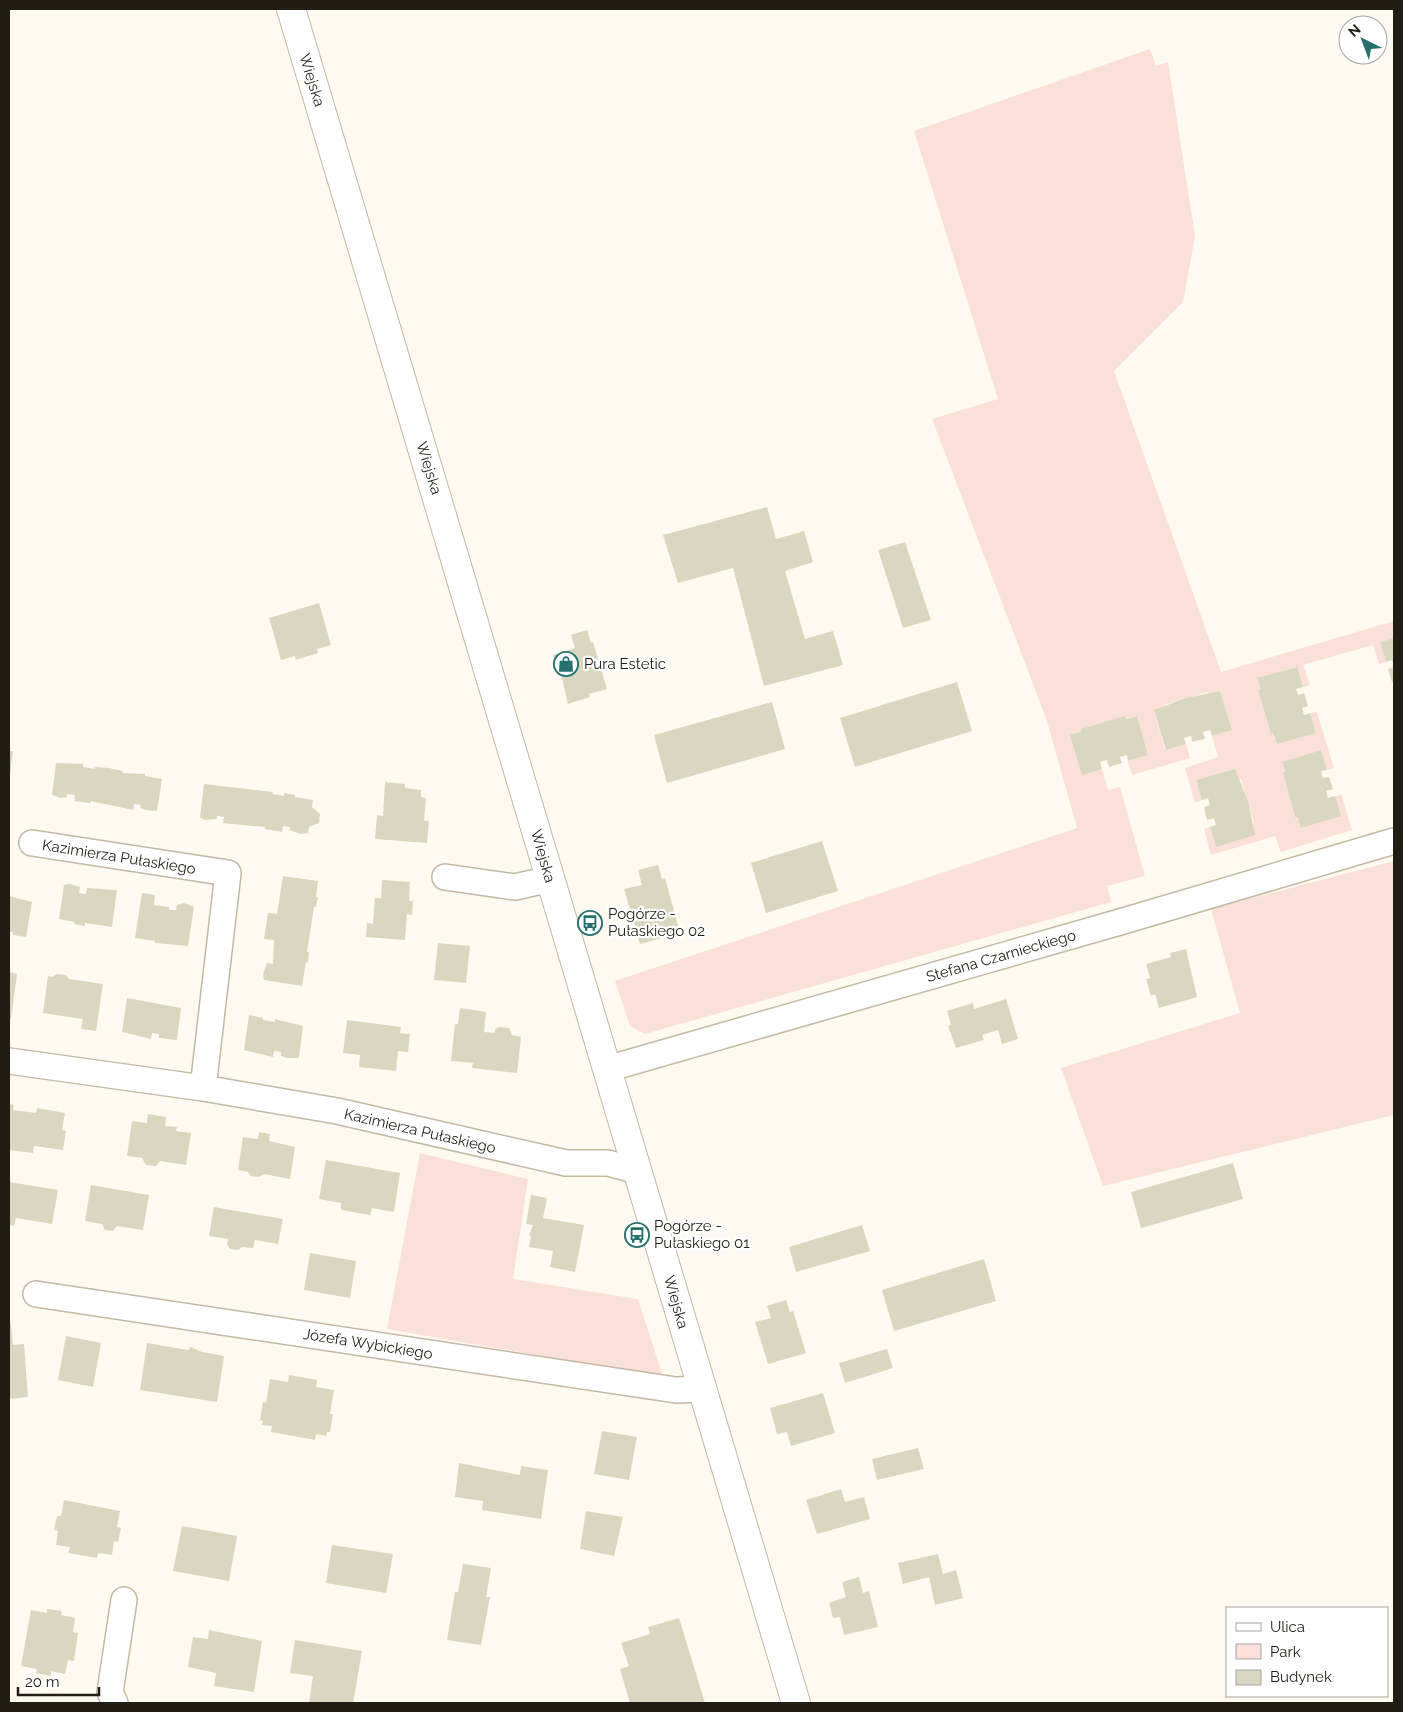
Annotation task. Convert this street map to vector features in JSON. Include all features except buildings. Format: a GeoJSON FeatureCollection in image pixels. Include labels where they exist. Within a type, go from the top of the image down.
{"type":"FeatureCollection","features":[{"type":"Feature","properties":{"kind":"street","name":"Wiejska"},"geometry":{"type":"LineString","coordinates":[[291,9],[796,1703]]}},
{"type":"Feature","properties":{"kind":"street","name":"Stefana Czarnieckiego"},"geometry":{"type":"LineString","coordinates":[[607,1069],[1120,922],[1394,841]]}},
{"type":"Feature","properties":{"kind":"street","name":"Kazimierza Pułaskiego"},"geometry":{"type":"LineString","coordinates":[[32,843],[228,873],[203,1088]]}},
{"type":"Feature","properties":{"kind":"street"},"geometry":{"type":"LineString","coordinates":[[445,877],[515,887],[550,879]]}},
{"type":"Feature","properties":{"kind":"street","name":"Kazimierza Pułaskiego"},"geometry":{"type":"LineString","coordinates":[[9,1061],[203,1088],[337,1111],[566,1163],[608,1163],[638,1171]]}},
{"type":"Feature","properties":{"kind":"street","name":"Józefa Wybickiego"},"geometry":{"type":"LineString","coordinates":[[36,1294],[676,1390],[701,1389]]}},
{"type":"Feature","properties":{"kind":"street"},"geometry":{"type":"LineString","coordinates":[[115,1703],[110,1692],[124,1600]]}},
{"type":"Feature","properties":{"kind":"green space"},"geometry":{"type":"Polygon","coordinates":[[[1150,49],[1156,66],[1168,62],[1195,236],[1183,302],[1114,371],[1221,672],[1394,621],[1394,638],[1380,642],[1386,662],[1379,664],[1373,645],[1303,665],[1310,685],[1303,687],[1296,667],[1257,679],[1261,689],[1258,690],[1271,734],[1273,733],[1277,744],[1316,733],[1310,713],[1317,712],[1334,768],[1327,770],[1321,750],[1282,762],[1285,772],[1283,773],[1295,817],[1341,794],[1352,830],[1281,852],[1275,836],[1211,855],[1204,829],[1210,827],[1216,847],[1255,834],[1252,824],[1254,823],[1241,779],[1238,779],[1235,769],[1196,780],[1202,800],[1195,803],[1185,768],[1218,757],[1212,736],[1232,730],[1220,691],[1209,694],[1208,692],[1164,705],[1165,707],[1154,711],[1165,750],[1186,744],[1190,758],[1132,775],[1128,761],[1148,755],[1136,716],[1081,729],[1081,732],[1071,735],[1082,774],[1102,769],[1108,790],[1120,787],[1145,876],[1107,886],[1111,902],[645,1034],[630,1026],[615,981],[1077,828],[1047,721],[932,419],[998,399],[914,131],[1150,49]]]}},
{"type":"Feature","properties":{"kind":"green space"},"geometry":{"type":"Polygon","coordinates":[[[1394,861],[1394,1115],[1103,1186],[1061,1068],[1240,1013],[1211,909],[1394,861]]]}},
{"type":"Feature","properties":{"kind":"green space"},"geometry":{"type":"Polygon","coordinates":[[[420,1153],[528,1179],[513,1279],[638,1299],[663,1377],[387,1329],[420,1153]]]}},
{"type":"Feature","properties":{"kind":"place","name":"Pura Estetic"},"geometry":{"type":"Point","coordinates":[566,664]}},
{"type":"Feature","properties":{"kind":"place","name":"Pogórze - Pułaskiego 02"},"geometry":{"type":"Point","coordinates":[590,923]}},
{"type":"Feature","properties":{"kind":"place","name":"Pogórze - Pułaskiego 01"},"geometry":{"type":"Point","coordinates":[637,1235]}}]}
